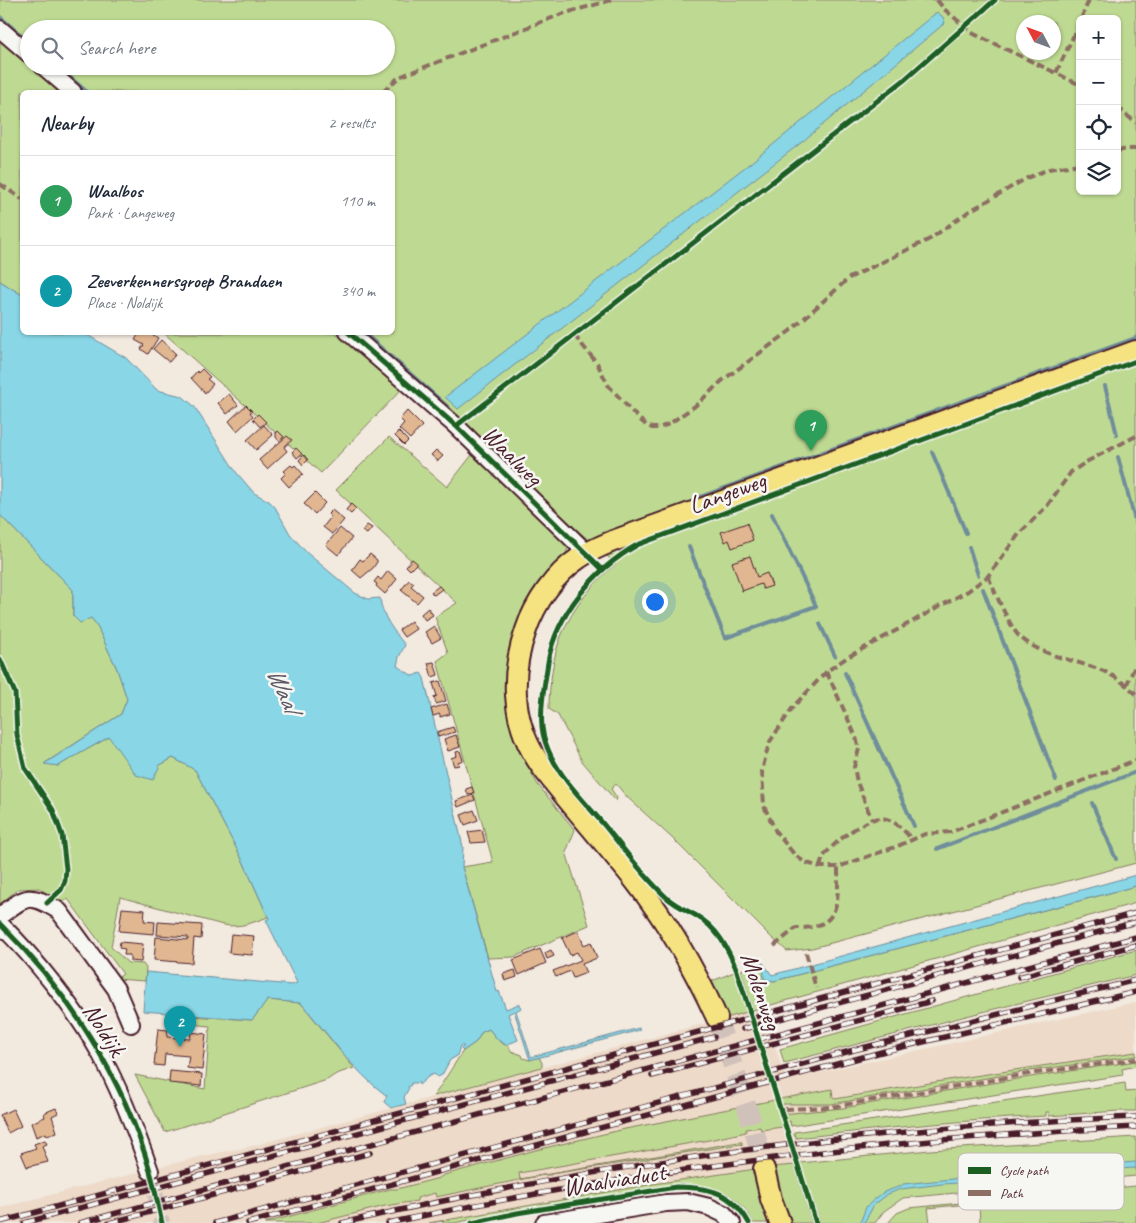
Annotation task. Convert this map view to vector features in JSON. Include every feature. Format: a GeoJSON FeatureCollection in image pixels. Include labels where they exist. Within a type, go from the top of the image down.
{"type":"FeatureCollection","features":[{"type":"Feature","properties":{"kind":"main road","name":"Langeweg"},"geometry":{"type":"LineString","coordinates":[[588,825],[535,757],[526,738],[518,712],[515,690],[516,668],[528,623],[553,581],[568,566],[587,553],[613,541],[1136,351]]}},
{"type":"Feature","properties":{"kind":"main road","name":"Molenweg"},"geometry":{"type":"LineString","coordinates":[[588,825],[636,881],[667,925],[718,1018]]}},
{"type":"Feature","properties":{"kind":"main road"},"geometry":{"type":"LineString","coordinates":[[764,1169],[771,1199],[780,1223]]}},
{"type":"Feature","properties":{"kind":"street"},"geometry":{"type":"LineString","coordinates":[[0,29],[20,46]]}},
{"type":"Feature","properties":{"kind":"street"},"geometry":{"type":"LineString","coordinates":[[53,75],[71,90]]}},
{"type":"Feature","properties":{"kind":"street","name":"Waalweg"},"geometry":{"type":"LineString","coordinates":[[351,335],[456,426],[587,553]]}},
{"type":"Feature","properties":{"kind":"street","name":"Noldijk"},"geometry":{"type":"LineString","coordinates":[[0,916],[21,899],[34,899],[59,911],[116,989],[131,1024]]}},
{"type":"Feature","properties":{"kind":"street","name":"Noldijk"},"geometry":{"type":"LineString","coordinates":[[0,924],[14,937],[74,1012],[99,1051],[118,1087],[136,1129],[150,1172]]}},
{"type":"Feature","properties":{"kind":"street","name":"Waalviaduct"},"geometry":{"type":"LineString","coordinates":[[544,1223],[666,1203],[688,1202],[709,1207],[724,1214],[732,1223]]}},
{"type":"Feature","properties":{"kind":"shaded area"},"geometry":{"type":"Polygon","coordinates":[[[1136,1002],[1136,1066],[913,1102],[791,1126],[796,1138],[800,1138],[803,1163],[653,1184],[429,1223],[0,1223],[0,1208],[203,1156],[248,1147],[762,1008],[786,1080],[1136,1002]]]}},
{"type":"Feature","properties":{"kind":"green space"},"geometry":{"type":"Polygon","coordinates":[[[0,0],[1136,0],[1136,863],[812,948],[787,951],[673,839],[627,797],[616,784],[611,789],[617,798],[616,801],[582,761],[558,715],[549,709],[552,671],[562,634],[572,614],[585,596],[600,578],[616,564],[355,335],[395,335],[395,90],[79,90],[61,75],[395,75],[395,20],[20,20],[20,38],[0,21],[0,0]]]}},
{"type":"Feature","properties":{"kind":"green space"},"geometry":{"type":"Polygon","coordinates":[[[0,40],[20,57],[20,75],[40,75],[58,90],[20,90],[20,294],[0,281],[0,40]]]}},
{"type":"Feature","properties":{"kind":"green space"},"geometry":{"type":"Polygon","coordinates":[[[166,335],[338,335],[397,386],[400,391],[321,473],[166,335]]]}},
{"type":"Feature","properties":{"kind":"green space"},"geometry":{"type":"Polygon","coordinates":[[[389,437],[447,487],[472,455],[556,530],[568,546],[566,555],[528,604],[511,641],[506,684],[509,718],[516,745],[538,785],[575,830],[566,852],[589,925],[514,957],[488,958],[462,867],[493,862],[437,661],[448,653],[435,617],[457,603],[336,490],[389,437]]]}},
{"type":"Feature","properties":{"kind":"green space"},"geometry":{"type":"Polygon","coordinates":[[[0,515],[73,590],[73,616],[91,618],[96,624],[117,669],[127,699],[121,714],[45,763],[58,766],[109,737],[160,765],[173,758],[195,770],[243,861],[268,917],[251,923],[229,926],[120,897],[111,947],[128,963],[143,964],[146,968],[145,981],[116,979],[123,974],[68,899],[61,903],[39,888],[18,889],[0,904],[0,515]]]}},
{"type":"Feature","properties":{"kind":"green space"},"geometry":{"type":"Polygon","coordinates":[[[1136,886],[1136,903],[753,1010],[741,970],[763,963],[764,979],[774,981],[1136,886]]]}},
{"type":"Feature","properties":{"kind":"green space"},"geometry":{"type":"Polygon","coordinates":[[[1136,950],[1136,975],[784,1063],[780,1049],[1136,950]]]}},
{"type":"Feature","properties":{"kind":"green space"},"geometry":{"type":"Polygon","coordinates":[[[734,972],[747,1012],[726,1018],[710,982],[734,972]]]}},
{"type":"Feature","properties":{"kind":"green space"},"geometry":{"type":"Polygon","coordinates":[[[268,1000],[301,1003],[354,1068],[336,1074],[327,1080],[165,1132],[135,1075],[205,1089],[210,1026],[190,1024],[191,1016],[252,1020],[268,1000]]]}},
{"type":"Feature","properties":{"kind":"green space"},"geometry":{"type":"Polygon","coordinates":[[[489,1029],[498,1040],[505,1045],[508,1044],[511,1051],[522,1055],[523,1058],[530,1060],[539,1057],[542,1067],[434,1096],[463,1051],[476,1042],[482,1032],[489,1029]]]}},
{"type":"Feature","properties":{"kind":"green space"},"geometry":{"type":"Polygon","coordinates":[[[1136,1052],[1136,1056],[1029,1071],[831,1104],[783,1104],[782,1114],[843,1108],[1136,1061],[1136,1066],[1122,1069],[1123,1075],[791,1126],[790,1121],[782,1123],[782,1127],[761,1130],[760,1127],[746,1129],[746,1132],[709,1140],[519,1173],[520,1179],[540,1176],[436,1197],[435,1193],[417,1198],[417,1201],[385,1206],[317,1223],[265,1223],[390,1189],[397,1189],[439,1178],[536,1150],[625,1129],[832,1089],[833,1098],[835,1099],[1136,1052]]]}},
{"type":"Feature","properties":{"kind":"green space"},"geometry":{"type":"Polygon","coordinates":[[[1125,1083],[1126,1092],[1136,1091],[1136,1111],[1049,1116],[1049,1112],[1046,1112],[1046,1116],[952,1122],[796,1138],[796,1135],[794,1135],[794,1132],[1125,1083]]]}},
{"type":"Feature","properties":{"kind":"green space"},"geometry":{"type":"Polygon","coordinates":[[[1136,1137],[1136,1176],[1124,1177],[1124,1153],[958,1153],[958,1193],[903,1198],[884,1211],[875,1223],[820,1223],[800,1163],[930,1150],[1136,1137]]]}},
{"type":"Feature","properties":{"kind":"green space"},"geometry":{"type":"Polygon","coordinates":[[[739,1142],[742,1142],[742,1145],[651,1157],[649,1159],[544,1175],[739,1142]]]}},
{"type":"Feature","properties":{"kind":"green space"},"geometry":{"type":"Polygon","coordinates":[[[794,1165],[812,1223],[790,1223],[772,1167],[794,1165]]]}},
{"type":"Feature","properties":{"kind":"green space"},"geometry":{"type":"Polygon","coordinates":[[[756,1169],[771,1223],[753,1223],[739,1203],[722,1191],[700,1185],[676,1184],[454,1223],[443,1223],[442,1221],[429,1223],[653,1184],[756,1169]]]}},
{"type":"Feature","properties":{"kind":"green space"},"geometry":{"type":"Polygon","coordinates":[[[1136,1186],[1136,1223],[980,1223],[979,1210],[1124,1210],[1124,1187],[1136,1186]]]}},
{"type":"Feature","properties":{"kind":"green space"},"geometry":{"type":"Polygon","coordinates":[[[958,1203],[958,1205],[928,1208],[930,1223],[888,1223],[897,1213],[909,1208],[958,1203]]]}},
{"type":"Feature","properties":{"kind":"water"},"geometry":{"type":"Polygon","coordinates":[[[937,12],[943,17],[945,23],[802,142],[458,409],[445,397],[749,164],[937,12]]]}},
{"type":"Feature","properties":{"kind":"water","name":"Waal"},"geometry":{"type":"Polygon","coordinates":[[[0,281],[20,294],[20,335],[87,335],[126,358],[157,390],[182,396],[194,406],[236,472],[254,493],[269,501],[275,507],[290,534],[307,553],[355,593],[368,599],[380,598],[386,618],[405,645],[397,666],[413,676],[421,673],[424,678],[463,847],[462,867],[497,992],[499,991],[506,1009],[519,1004],[521,1008],[516,1011],[531,1057],[639,1028],[640,1030],[530,1060],[514,1011],[508,1014],[518,1040],[506,1045],[498,1040],[489,1029],[482,1032],[476,1042],[463,1051],[461,1049],[464,1046],[460,1046],[457,1056],[450,1060],[442,1075],[438,1077],[434,1074],[429,1076],[419,1085],[419,1083],[411,1083],[404,1097],[406,1104],[391,1108],[384,1102],[387,1096],[352,1064],[301,1003],[268,1000],[252,1020],[143,1011],[146,972],[292,985],[297,983],[266,920],[269,919],[243,861],[195,770],[173,758],[160,765],[153,780],[136,775],[109,737],[58,766],[44,764],[121,714],[127,699],[117,669],[96,624],[91,618],[80,623],[73,616],[73,590],[0,515],[0,281]]]}},
{"type":"Feature","properties":{"kind":"water"},"geometry":{"type":"Polygon","coordinates":[[[1136,875],[1136,886],[774,981],[764,979],[763,963],[772,975],[1136,875]]]}},
{"type":"Feature","properties":{"kind":"water"},"geometry":{"type":"Polygon","coordinates":[[[1136,1162],[1136,1168],[1124,1169],[1124,1163],[1136,1162]]]}},
{"type":"Feature","properties":{"kind":"water"},"geometry":{"type":"Polygon","coordinates":[[[958,1178],[958,1183],[901,1189],[888,1194],[874,1205],[864,1223],[860,1223],[866,1207],[884,1192],[903,1184],[958,1178]]]}},
{"type":"Feature","properties":{"kind":"building"},"geometry":{"type":"Polygon","coordinates":[[[138,335],[154,335],[158,338],[148,354],[141,349],[144,345],[135,340],[138,335]]]}},
{"type":"Feature","properties":{"kind":"building"},"geometry":{"type":"Polygon","coordinates":[[[161,340],[176,354],[169,362],[153,349],[161,340]]]}},
{"type":"Feature","properties":{"kind":"building"},"geometry":{"type":"Polygon","coordinates":[[[202,369],[210,377],[207,379],[213,384],[205,393],[191,378],[197,371],[198,373],[202,369]]]}},
{"type":"Feature","properties":{"kind":"building"},"geometry":{"type":"Polygon","coordinates":[[[229,394],[238,405],[227,414],[218,403],[229,394]]]}},
{"type":"Feature","properties":{"kind":"building"},"geometry":{"type":"Polygon","coordinates":[[[246,405],[252,411],[250,412],[253,416],[237,431],[229,421],[246,405]]]}},
{"type":"Feature","properties":{"kind":"building"},"geometry":{"type":"Polygon","coordinates":[[[407,411],[422,426],[410,439],[399,429],[404,423],[400,419],[407,411]]]}},
{"type":"Feature","properties":{"kind":"building"},"geometry":{"type":"Polygon","coordinates":[[[258,414],[266,422],[260,427],[253,419],[258,414]]]}},
{"type":"Feature","properties":{"kind":"building"},"geometry":{"type":"Polygon","coordinates":[[[264,425],[273,435],[256,450],[247,440],[264,425]]]}},
{"type":"Feature","properties":{"kind":"building"},"geometry":{"type":"Polygon","coordinates":[[[278,431],[284,437],[279,441],[276,437],[278,431]]]}},
{"type":"Feature","properties":{"kind":"building"},"geometry":{"type":"Polygon","coordinates":[[[398,431],[408,441],[404,445],[395,436],[398,431]]]}},
{"type":"Feature","properties":{"kind":"building"},"geometry":{"type":"Polygon","coordinates":[[[287,436],[292,440],[284,447],[287,451],[267,469],[259,460],[287,436]]]}},
{"type":"Feature","properties":{"kind":"building"},"geometry":{"type":"Polygon","coordinates":[[[296,448],[302,454],[297,458],[292,452],[296,448]]]}},
{"type":"Feature","properties":{"kind":"building"},"geometry":{"type":"Polygon","coordinates":[[[436,450],[443,456],[438,461],[431,455],[436,450]]]}},
{"type":"Feature","properties":{"kind":"building"},"geometry":{"type":"Polygon","coordinates":[[[304,455],[308,460],[303,465],[299,460],[304,455]]]}},
{"type":"Feature","properties":{"kind":"building"},"geometry":{"type":"Polygon","coordinates":[[[291,465],[293,467],[295,465],[303,474],[289,487],[281,478],[286,473],[284,471],[291,465]]]}},
{"type":"Feature","properties":{"kind":"building"},"geometry":{"type":"Polygon","coordinates":[[[315,493],[325,503],[315,514],[304,504],[315,493]]]}},
{"type":"Feature","properties":{"kind":"building"},"geometry":{"type":"Polygon","coordinates":[[[351,504],[356,509],[351,514],[346,510],[351,504]]]}},
{"type":"Feature","properties":{"kind":"building"},"geometry":{"type":"Polygon","coordinates":[[[332,510],[344,520],[332,534],[323,527],[331,517],[328,514],[332,510]]]}},
{"type":"Feature","properties":{"kind":"building"},"geometry":{"type":"Polygon","coordinates":[[[747,523],[753,540],[732,548],[729,540],[725,542],[721,532],[747,523]]]}},
{"type":"Feature","properties":{"kind":"building"},"geometry":{"type":"Polygon","coordinates":[[[367,525],[372,528],[367,534],[362,531],[367,525]]]}},
{"type":"Feature","properties":{"kind":"building"},"geometry":{"type":"Polygon","coordinates":[[[340,528],[352,538],[338,555],[326,545],[340,528]]]}},
{"type":"Feature","properties":{"kind":"building"},"geometry":{"type":"Polygon","coordinates":[[[370,554],[377,562],[361,578],[352,570],[360,559],[363,561],[370,554]]]}},
{"type":"Feature","properties":{"kind":"building"},"geometry":{"type":"Polygon","coordinates":[[[750,556],[757,577],[767,573],[772,586],[763,589],[761,584],[742,591],[732,562],[750,556]]]}},
{"type":"Feature","properties":{"kind":"building"},"geometry":{"type":"Polygon","coordinates":[[[412,559],[417,563],[410,570],[406,566],[412,559]]]}},
{"type":"Feature","properties":{"kind":"building"},"geometry":{"type":"Polygon","coordinates":[[[388,571],[397,579],[385,594],[374,582],[378,577],[381,580],[388,571]]]}},
{"type":"Feature","properties":{"kind":"building"},"geometry":{"type":"Polygon","coordinates":[[[409,580],[414,583],[411,586],[423,596],[417,603],[401,590],[409,580]]]}},
{"type":"Feature","properties":{"kind":"building"},"geometry":{"type":"Polygon","coordinates":[[[439,586],[442,589],[434,595],[431,592],[439,586]]]}},
{"type":"Feature","properties":{"kind":"building"},"geometry":{"type":"Polygon","coordinates":[[[428,608],[433,615],[425,620],[421,614],[428,608]]]}},
{"type":"Feature","properties":{"kind":"building"},"geometry":{"type":"Polygon","coordinates":[[[411,621],[416,629],[404,637],[399,630],[411,621]]]}},
{"type":"Feature","properties":{"kind":"building"},"geometry":{"type":"Polygon","coordinates":[[[434,626],[441,638],[432,643],[425,632],[434,626]]]}},
{"type":"Feature","properties":{"kind":"building"},"geometry":{"type":"Polygon","coordinates":[[[434,662],[438,675],[432,677],[428,663],[434,662]]]}},
{"type":"Feature","properties":{"kind":"building"},"geometry":{"type":"Polygon","coordinates":[[[440,681],[446,701],[436,704],[434,697],[437,696],[433,683],[440,681]]]}},
{"type":"Feature","properties":{"kind":"building"},"geometry":{"type":"Polygon","coordinates":[[[447,704],[450,714],[440,717],[440,714],[433,716],[431,709],[447,704]]]}},
{"type":"Feature","properties":{"kind":"building"},"geometry":{"type":"Polygon","coordinates":[[[453,727],[455,732],[438,737],[437,732],[453,727]]]}},
{"type":"Feature","properties":{"kind":"building"},"geometry":{"type":"Polygon","coordinates":[[[456,735],[460,747],[448,751],[444,739],[456,735]]]}},
{"type":"Feature","properties":{"kind":"building"},"geometry":{"type":"Polygon","coordinates":[[[460,751],[463,760],[458,762],[459,765],[454,766],[451,758],[457,756],[456,752],[460,751]]]}},
{"type":"Feature","properties":{"kind":"building"},"geometry":{"type":"Polygon","coordinates":[[[472,787],[474,793],[468,795],[466,789],[472,787]]]}},
{"type":"Feature","properties":{"kind":"building"},"geometry":{"type":"Polygon","coordinates":[[[473,795],[475,800],[458,807],[456,801],[473,795]]]}},
{"type":"Feature","properties":{"kind":"building"},"geometry":{"type":"Polygon","coordinates":[[[474,810],[478,820],[465,825],[461,815],[474,810]]]}},
{"type":"Feature","properties":{"kind":"building"},"geometry":{"type":"Polygon","coordinates":[[[482,830],[485,842],[471,843],[468,832],[482,830]]]}},
{"type":"Feature","properties":{"kind":"building"},"geometry":{"type":"Polygon","coordinates":[[[122,908],[145,910],[144,921],[155,922],[154,934],[119,931],[122,908]]]}},
{"type":"Feature","properties":{"kind":"building"},"geometry":{"type":"Polygon","coordinates":[[[158,922],[202,925],[201,939],[194,938],[192,963],[154,960],[156,937],[188,940],[188,937],[157,935],[158,922]]]}},
{"type":"Feature","properties":{"kind":"building"},"geometry":{"type":"Polygon","coordinates":[[[578,931],[584,945],[591,942],[597,958],[582,964],[586,973],[573,978],[570,971],[556,977],[553,971],[581,960],[577,952],[570,955],[562,938],[578,931]]]}},
{"type":"Feature","properties":{"kind":"building"},"geometry":{"type":"Polygon","coordinates":[[[231,934],[254,936],[252,955],[229,953],[231,934]]]}},
{"type":"Feature","properties":{"kind":"building"},"geometry":{"type":"Polygon","coordinates":[[[120,942],[143,944],[141,962],[130,961],[130,955],[124,955],[125,949],[119,948],[120,942]]]}},
{"type":"Feature","properties":{"kind":"building"},"geometry":{"type":"Polygon","coordinates":[[[540,949],[546,963],[519,975],[513,960],[540,949]]]}},
{"type":"Feature","properties":{"kind":"building"},"geometry":{"type":"Polygon","coordinates":[[[551,950],[554,956],[547,959],[545,953],[551,950]]]}},
{"type":"Feature","properties":{"kind":"building"},"geometry":{"type":"Polygon","coordinates":[[[515,970],[517,977],[505,981],[503,974],[515,970]]]}},
{"type":"Feature","properties":{"kind":"building"},"geometry":{"type":"Polygon","coordinates":[[[158,1029],[168,1030],[167,1037],[190,1039],[191,1032],[206,1034],[202,1070],[187,1068],[189,1056],[165,1054],[164,1066],[154,1065],[158,1029]]]}},
{"type":"Feature","properties":{"kind":"building"},"geometry":{"type":"Polygon","coordinates":[[[170,1071],[202,1074],[201,1086],[169,1083],[170,1071]]]}},
{"type":"Feature","properties":{"kind":"building"},"geometry":{"type":"Polygon","coordinates":[[[56,1108],[58,1113],[52,1116],[57,1132],[47,1135],[46,1133],[36,1137],[31,1123],[45,1117],[44,1113],[56,1108]]]}},
{"type":"Feature","properties":{"kind":"building"},"geometry":{"type":"Polygon","coordinates":[[[13,1109],[21,1126],[8,1133],[0,1115],[13,1109]]]}},
{"type":"Feature","properties":{"kind":"building"},"geometry":{"type":"Polygon","coordinates":[[[45,1140],[47,1144],[42,1146],[48,1162],[27,1167],[21,1153],[36,1148],[34,1144],[45,1140]]]}},
{"type":"Feature","properties":{"kind":"waterway"},"geometry":{"type":"LineString","coordinates":[[0,17],[20,34]]}},
{"type":"Feature","properties":{"kind":"waterway"},"geometry":{"type":"LineString","coordinates":[[67,75],[85,90]]}},
{"type":"Feature","properties":{"kind":"waterway"},"geometry":{"type":"LineString","coordinates":[[366,335],[449,408]]}},
{"type":"Feature","properties":{"kind":"waterway"},"geometry":{"type":"LineString","coordinates":[[695,499],[1136,338]]}},
{"type":"Feature","properties":{"kind":"waterway"},"geometry":{"type":"LineString","coordinates":[[1105,386],[1117,435]]}},
{"type":"Feature","properties":{"kind":"waterway"},"geometry":{"type":"LineString","coordinates":[[932,452],[966,533]]}},
{"type":"Feature","properties":{"kind":"waterway"},"geometry":{"type":"LineString","coordinates":[[1118,457],[1136,524]]}},
{"type":"Feature","properties":{"kind":"waterway"},"geometry":{"type":"LineString","coordinates":[[689,547],[725,638],[816,606],[772,514]]}},
{"type":"Feature","properties":{"kind":"waterway"},"geometry":{"type":"LineString","coordinates":[[969,547],[978,575]]}},
{"type":"Feature","properties":{"kind":"waterway"},"geometry":{"type":"LineString","coordinates":[[983,589],[1056,780]]}},
{"type":"Feature","properties":{"kind":"waterway"},"geometry":{"type":"LineString","coordinates":[[820,624],[835,656]]}},
{"type":"Feature","properties":{"kind":"waterway"},"geometry":{"type":"LineString","coordinates":[[845,673],[914,826]]}},
{"type":"Feature","properties":{"kind":"waterway"},"geometry":{"type":"LineString","coordinates":[[937,849],[1136,772]]}},
{"type":"Feature","properties":{"kind":"waterway"},"geometry":{"type":"LineString","coordinates":[[1092,803],[1116,859]]}},
{"type":"Feature","properties":{"kind":"tunnel"},"geometry":{"type":"LineString","coordinates":[[717,1018],[754,1129],[764,1169]]}},
{"type":"Feature","properties":{"kind":"tunnel"},"geometry":{"type":"LineString","coordinates":[[150,1171],[162,1223]]}},
{"type":"Feature","properties":{"kind":"railway"},"geometry":{"type":"LineString","coordinates":[[0,1222],[1136,913]]}},
{"type":"Feature","properties":{"kind":"railway"},"geometry":{"type":"LineString","coordinates":[[743,1029],[1136,922]]}},
{"type":"Feature","properties":{"kind":"railway"},"geometry":{"type":"LineString","coordinates":[[80,1223],[1136,937]]}},
{"type":"Feature","properties":{"kind":"railway"},"geometry":{"type":"LineString","coordinates":[[1019,977],[1136,945]]}},
{"type":"Feature","properties":{"kind":"railway"},"geometry":{"type":"LineString","coordinates":[[215,1223],[854,1050],[1136,980]]}},
{"type":"Feature","properties":{"kind":"railway"},"geometry":{"type":"LineString","coordinates":[[248,1223],[885,1051],[1136,992]]}},
{"type":"Feature","properties":{"kind":"railway"},"geometry":{"type":"LineString","coordinates":[[652,1076],[932,1001]]}},
{"type":"Feature","properties":{"kind":"railway"},"geometry":{"type":"LineString","coordinates":[[24,1223],[714,1037]]}},
{"type":"Feature","properties":{"kind":"railway"},"geometry":{"type":"LineString","coordinates":[[342,1223],[538,1183],[736,1151],[936,1129],[1136,1117]]}},
{"type":"Feature","properties":{"kind":"railway"},"geometry":{"type":"LineString","coordinates":[[388,1223],[574,1187],[760,1160],[948,1140],[1136,1127]]}},
{"type":"Feature","properties":{"kind":"railway"},"geometry":{"type":"LineString","coordinates":[[109,1223],[370,1153]]}},
{"type":"Feature","properties":{"kind":"marked path"},"geometry":{"type":"LineString","coordinates":[[385,90],[399,77],[562,14],[612,0]]}},
{"type":"Feature","properties":{"kind":"marked path"},"geometry":{"type":"LineString","coordinates":[[937,0],[944,9],[974,34],[1056,73]]}},
{"type":"Feature","properties":{"kind":"marked path"},"geometry":{"type":"LineString","coordinates":[[1083,15],[1089,0]]}},
{"type":"Feature","properties":{"kind":"marked path"},"geometry":{"type":"LineString","coordinates":[[1076,30],[1056,73],[1076,83]]}},
{"type":"Feature","properties":{"kind":"marked path"},"geometry":{"type":"LineString","coordinates":[[1121,110],[1136,123]]}},
{"type":"Feature","properties":{"kind":"marked path"},"geometry":{"type":"LineString","coordinates":[[1121,150],[1136,149]]}},
{"type":"Feature","properties":{"kind":"marked path"},"geometry":{"type":"LineString","coordinates":[[574,335],[597,363],[608,385],[637,417],[646,425],[652,428],[659,428],[669,424],[695,406],[723,380],[790,331],[849,278],[930,239],[968,212],[1027,178],[1049,169],[1076,165]]}},
{"type":"Feature","properties":{"kind":"marked path"},"geometry":{"type":"LineString","coordinates":[[0,184],[20,198]]}},
{"type":"Feature","properties":{"kind":"marked path"},"geometry":{"type":"LineString","coordinates":[[1136,436],[1071,472],[1047,506],[1019,534],[988,576],[968,591],[846,658],[826,672],[793,707],[769,743],[762,771],[764,806],[776,832],[794,854],[804,862],[820,867],[838,867],[898,846],[925,834],[951,832],[1136,760]]}},
{"type":"Feature","properties":{"kind":"marked path"},"geometry":{"type":"LineString","coordinates":[[988,576],[1007,617],[1020,637],[1047,653],[1103,671],[1123,683],[1136,694]]}},
{"type":"Feature","properties":{"kind":"marked path"},"geometry":{"type":"LineString","coordinates":[[1126,686],[1136,664]]}},
{"type":"Feature","properties":{"kind":"marked path"},"geometry":{"type":"LineString","coordinates":[[826,672],[856,737],[859,749],[854,767],[857,782],[872,820]]}},
{"type":"Feature","properties":{"kind":"marked path"},"geometry":{"type":"LineString","coordinates":[[820,867],[824,856],[834,845],[850,832],[874,819],[890,820],[912,840]]}},
{"type":"Feature","properties":{"kind":"marked path"},"geometry":{"type":"LineString","coordinates":[[774,946],[796,928],[822,924],[829,918],[837,902],[838,867]]}},
{"type":"Feature","properties":{"kind":"marked path"},"geometry":{"type":"LineString","coordinates":[[806,953],[816,988]]}},
{"type":"Feature","properties":{"kind":"marked path"},"geometry":{"type":"LineString","coordinates":[[785,1109],[831,1107],[1029,1074],[1136,1059]]}},
{"type":"Feature","properties":{"kind":"cycle path"},"geometry":{"type":"LineString","coordinates":[[456,426],[903,81],[995,0]]}},
{"type":"Feature","properties":{"kind":"cycle path"},"geometry":{"type":"LineString","coordinates":[[351,335],[456,426],[602,569]]}},
{"type":"Feature","properties":{"kind":"cycle path"},"geometry":{"type":"LineString","coordinates":[[816,1223],[737,971],[726,946],[710,926],[669,900],[649,880],[568,783],[550,753],[545,742],[542,711],[543,694],[552,644],[569,610],[592,580],[621,555],[637,545],[1136,361]]}},
{"type":"Feature","properties":{"kind":"cycle path"},"geometry":{"type":"LineString","coordinates":[[0,659],[15,693],[17,735],[25,768],[53,810],[62,835],[66,869],[65,881],[61,890],[47,903]]}},
{"type":"Feature","properties":{"kind":"cycle path"},"geometry":{"type":"LineString","coordinates":[[0,924],[25,950],[70,1007],[91,1038],[109,1070],[139,1137],[152,1177],[162,1223]]}},
{"type":"Feature","properties":{"kind":"cycle path"},"geometry":{"type":"LineString","coordinates":[[472,1223],[517,1213],[676,1187],[699,1188],[719,1193],[735,1204],[749,1223]]}},
{"type":"Feature","properties":{"kind":"place","name":"Waalbos"},"geometry":{"type":"Point","coordinates":[811,451]}},
{"type":"Feature","properties":{"kind":"place","name":"Zeeverkennersgroep Brandaen"},"geometry":{"type":"Point","coordinates":[180,1047]}}]}
